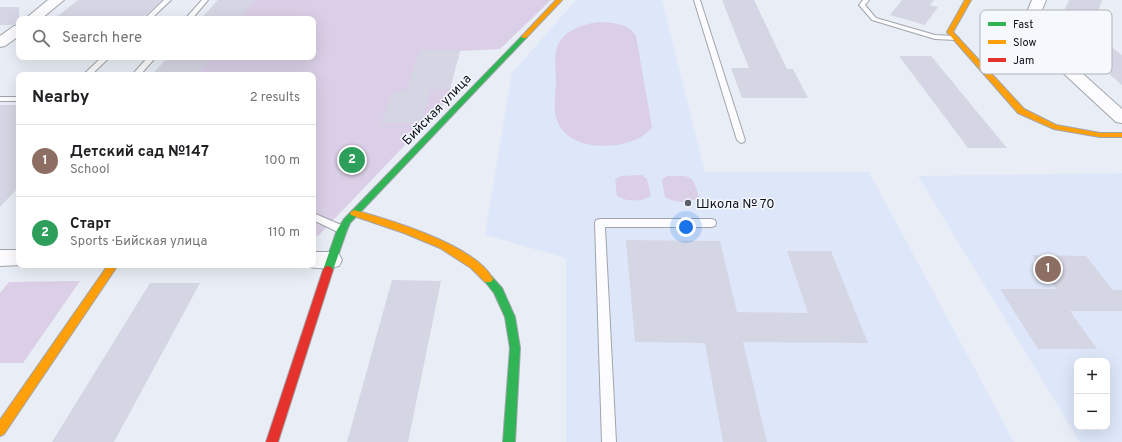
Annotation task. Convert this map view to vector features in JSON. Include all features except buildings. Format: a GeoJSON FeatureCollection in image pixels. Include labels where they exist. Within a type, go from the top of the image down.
{"type":"FeatureCollection","features":[{"type":"Feature","properties":{"kind":"street"},"geometry":{"type":"LineString","coordinates":[[36,16],[57,0]]}},
{"type":"Feature","properties":{"kind":"street","name":"Бийская улица"},"geometry":{"type":"LineString","coordinates":[[272,442],[322,260],[354,213],[559,0]]}},
{"type":"Feature","properties":{"kind":"street"},"geometry":{"type":"LineString","coordinates":[[968,0],[950,32],[980,66]]}},
{"type":"Feature","properties":{"kind":"street"},"geometry":{"type":"LineString","coordinates":[[1035,10],[1039,0]]}},
{"type":"Feature","properties":{"kind":"street"},"geometry":{"type":"LineString","coordinates":[[0,43],[16,31]]}},
{"type":"Feature","properties":{"kind":"street"},"geometry":{"type":"LineString","coordinates":[[988,74],[1021,111],[1054,127],[1100,135],[1122,134]]}},
{"type":"Feature","properties":{"kind":"street"},"geometry":{"type":"LineString","coordinates":[[1073,74],[1122,118]]}},
{"type":"Feature","properties":{"kind":"street"},"geometry":{"type":"LineString","coordinates":[[354,213],[443,245],[468,259],[500,292],[508,309],[516,348],[509,442]]}},
{"type":"Feature","properties":{"kind":"street"},"geometry":{"type":"LineString","coordinates":[[0,430],[111,268]]}},
{"type":"Feature","properties":{"kind":"lane"},"geometry":{"type":"LineString","coordinates":[[150,16],[168,0]]}},
{"type":"Feature","properties":{"kind":"lane"},"geometry":{"type":"LineString","coordinates":[[191,16],[205,0]]}},
{"type":"Feature","properties":{"kind":"lane"},"geometry":{"type":"LineString","coordinates":[[697,0],[741,140]]}},
{"type":"Feature","properties":{"kind":"lane"},"geometry":{"type":"LineString","coordinates":[[866,0],[862,5],[874,19],[935,37],[955,38]]}},
{"type":"Feature","properties":{"kind":"lane"},"geometry":{"type":"LineString","coordinates":[[90,72],[103,60]]}},
{"type":"Feature","properties":{"kind":"lane"},"geometry":{"type":"LineString","coordinates":[[139,72],[149,60]]}},
{"type":"Feature","properties":{"kind":"lane"},"geometry":{"type":"LineString","coordinates":[[0,99],[16,99]]}},
{"type":"Feature","properties":{"kind":"lane"},"geometry":{"type":"LineString","coordinates":[[316,218],[340,235]]}},
{"type":"Feature","properties":{"kind":"lane"},"geometry":{"type":"LineString","coordinates":[[609,442],[600,223],[710,223]]}},
{"type":"Feature","properties":{"kind":"shaded area"},"geometry":{"type":"Polygon","coordinates":[[[218,0],[551,0],[500,49],[460,51],[450,89],[452,96],[318,236],[316,236],[316,72],[155,72],[165,60],[316,60],[316,16],[204,16],[218,0]]]}},
{"type":"Feature","properties":{"kind":"shaded area","name":"Школа № 70"},"geometry":{"type":"Polygon","coordinates":[[[576,0],[662,0],[705,172],[869,172],[1014,442],[566,442],[566,258],[485,235],[512,73],[576,0]]]}},
{"type":"Feature","properties":{"kind":"shaded area"},"geometry":{"type":"Polygon","coordinates":[[[599,22],[620,24],[629,28],[636,36],[652,127],[645,135],[636,140],[607,146],[588,144],[572,138],[565,133],[560,126],[555,113],[555,58],[557,47],[564,36],[569,32],[587,24],[599,22]]]}},
{"type":"Feature","properties":{"kind":"shaded area"},"geometry":{"type":"Polygon","coordinates":[[[1122,173],[1122,442],[1080,442],[918,176],[1122,173]]]}},
{"type":"Feature","properties":{"kind":"shaded area"},"geometry":{"type":"Polygon","coordinates":[[[642,175],[647,179],[651,196],[634,200],[617,196],[615,179],[621,176],[642,175]]]}},
{"type":"Feature","properties":{"kind":"shaded area"},"geometry":{"type":"Polygon","coordinates":[[[667,176],[686,176],[692,180],[699,197],[691,201],[682,202],[673,201],[665,197],[662,180],[667,176]]]}},
{"type":"Feature","properties":{"kind":"shaded area"},"geometry":{"type":"Polygon","coordinates":[[[80,281],[23,363],[0,363],[0,293],[9,282],[80,281]]]}},
{"type":"Feature","properties":{"kind":"traffic: fast"},"geometry":{"type":"LineString","coordinates":[[328,270],[342,230],[347,221],[524,37]]}},
{"type":"Feature","properties":{"kind":"traffic: fast"},"geometry":{"type":"LineString","coordinates":[[488,279],[498,291],[510,317],[515,348],[509,442]]}},
{"type":"Feature","properties":{"kind":"traffic: slow"},"geometry":{"type":"LineString","coordinates":[[524,37],[559,0]]}},
{"type":"Feature","properties":{"kind":"traffic: slow"},"geometry":{"type":"LineString","coordinates":[[968,0],[950,32],[980,65]]}},
{"type":"Feature","properties":{"kind":"traffic: slow"},"geometry":{"type":"LineString","coordinates":[[988,74],[1021,111],[1054,127],[1100,135],[1122,135]]}},
{"type":"Feature","properties":{"kind":"traffic: slow"},"geometry":{"type":"LineString","coordinates":[[354,213],[407,230],[443,245],[475,266],[488,279]]}},
{"type":"Feature","properties":{"kind":"traffic: slow"},"geometry":{"type":"LineString","coordinates":[[0,430],[111,268]]}},
{"type":"Feature","properties":{"kind":"traffic: jam"},"geometry":{"type":"LineString","coordinates":[[272,442],[328,270]]}},
{"type":"Feature","properties":{"kind":"place","name":"Старт"},"geometry":{"type":"Point","coordinates":[352,160]}},
{"type":"Feature","properties":{"kind":"place","name":"Школа № 70"},"geometry":{"type":"Point","coordinates":[688,203]}},
{"type":"Feature","properties":{"kind":"place","name":"Детский сад №147"},"geometry":{"type":"Point","coordinates":[1048,269]}}]}
